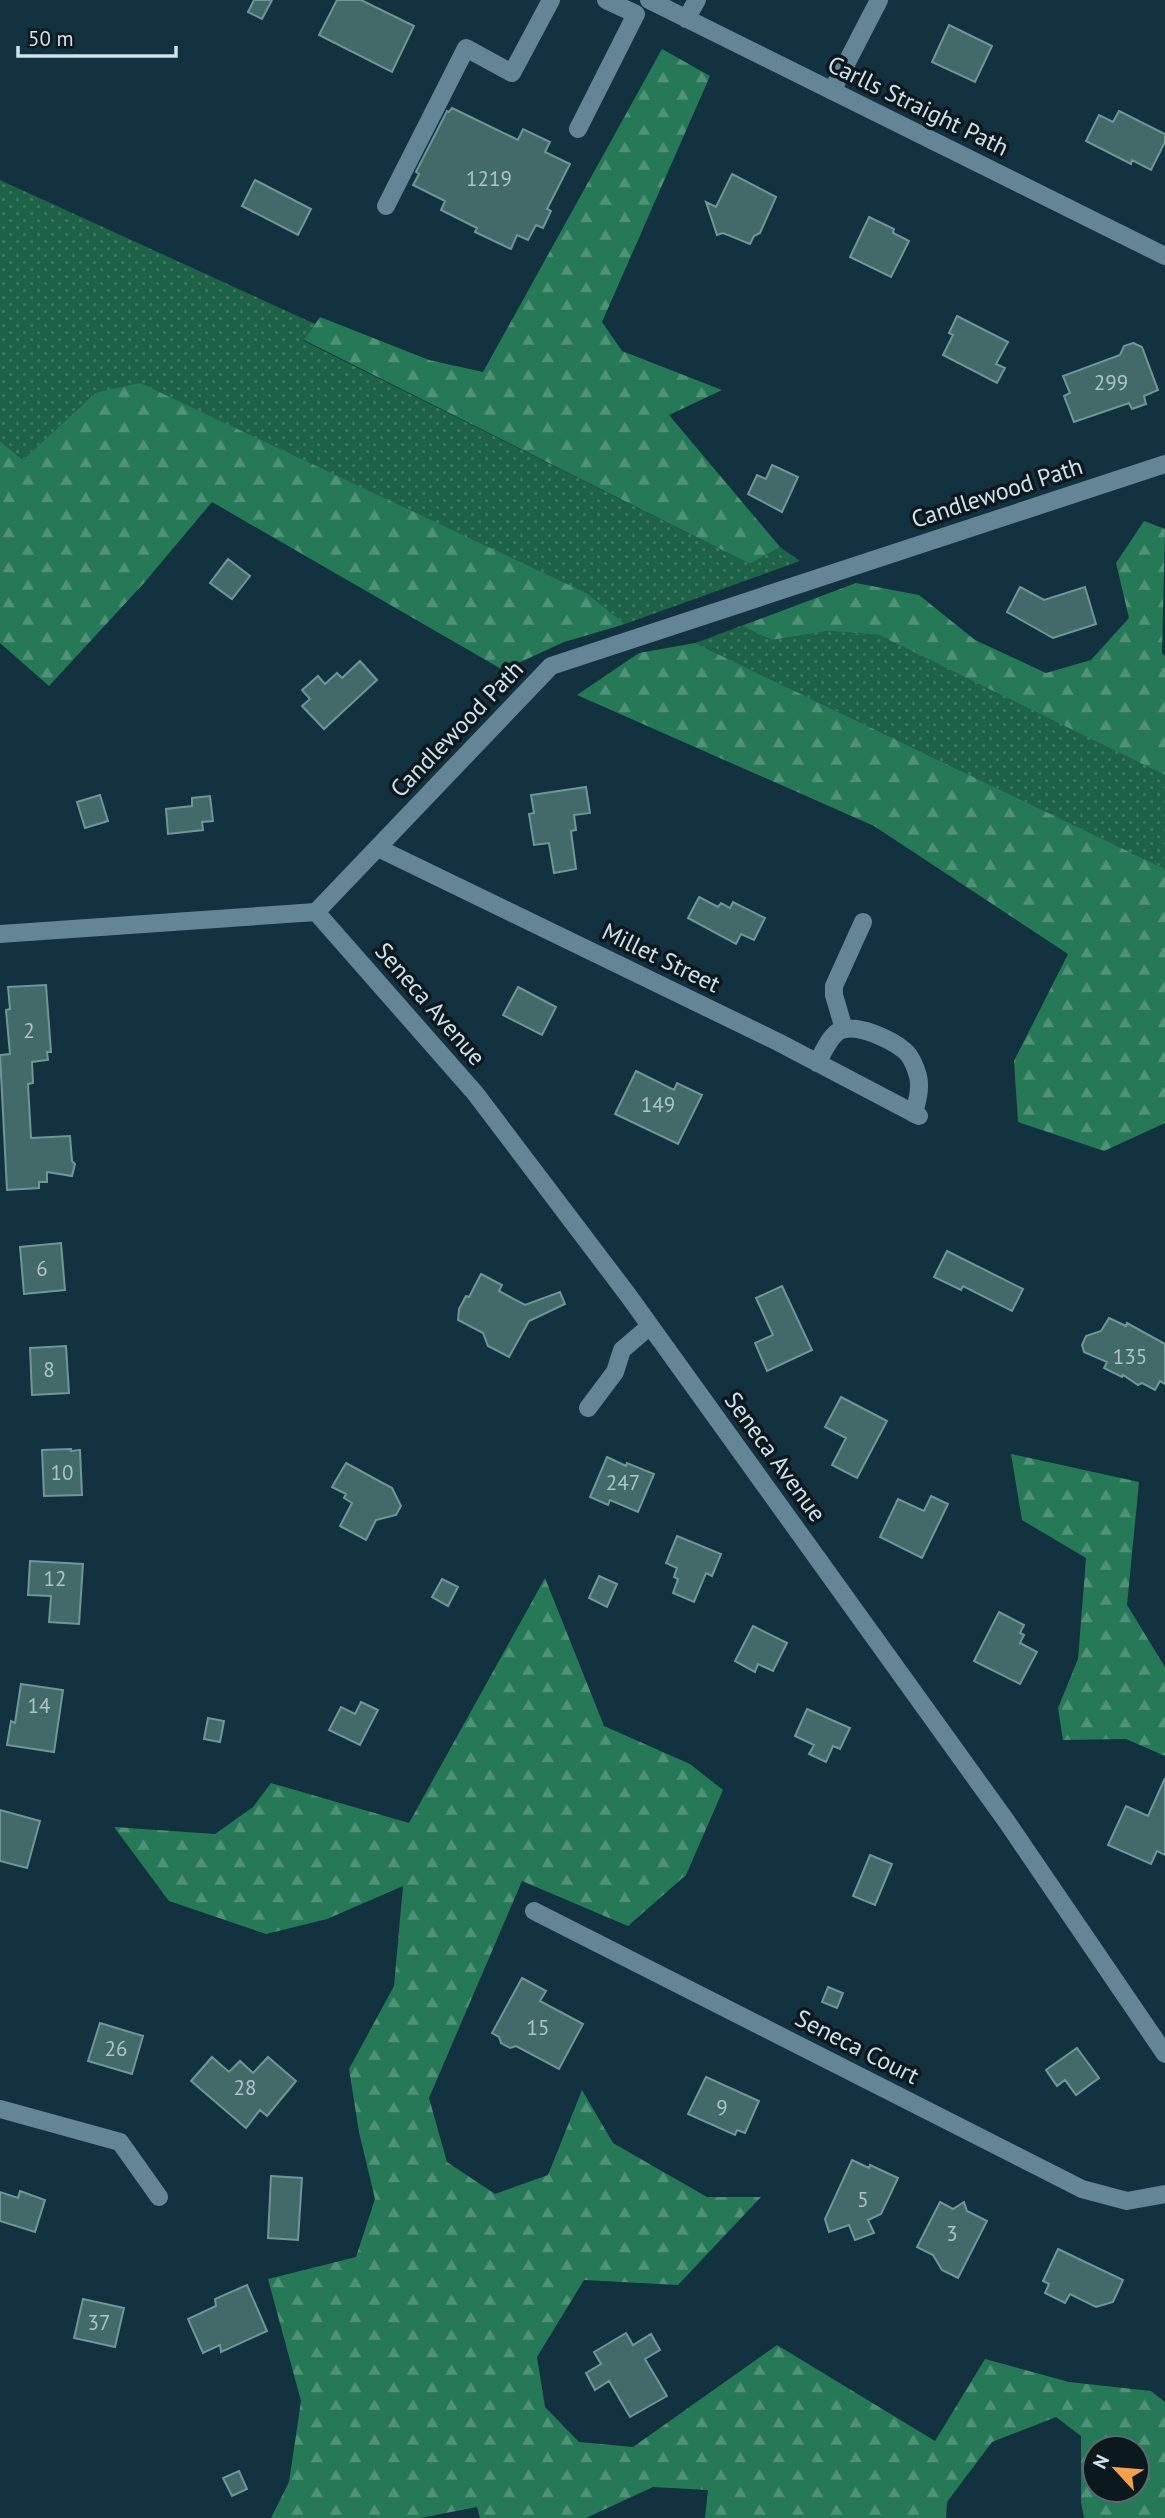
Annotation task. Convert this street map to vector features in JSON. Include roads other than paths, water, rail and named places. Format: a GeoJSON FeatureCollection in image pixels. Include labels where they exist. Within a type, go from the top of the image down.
{"type":"FeatureCollection","features":[{"type":"Feature","properties":{"kind":"street"},"geometry":{"type":"LineString","coordinates":[[386,206],[466,48],[512,73],[551,0]]}},
{"type":"Feature","properties":{"kind":"street"},"geometry":{"type":"LineString","coordinates":[[578,129],[640,7],[606,0]]}},
{"type":"Feature","properties":{"kind":"street","name":"Carlls Straight Path"},"geometry":{"type":"LineString","coordinates":[[649,0],[1165,256]]}},
{"type":"Feature","properties":{"kind":"street"},"geometry":{"type":"LineString","coordinates":[[687,19],[697,0]]}},
{"type":"Feature","properties":{"kind":"street"},"geometry":{"type":"LineString","coordinates":[[832,91],[879,0]]}},
{"type":"Feature","properties":{"kind":"street","name":"Candlewood Path"},"geometry":{"type":"LineString","coordinates":[[316,912],[551,666],[1165,464]]}},
{"type":"Feature","properties":{"kind":"street","name":"Millet Street"},"geometry":{"type":"LineString","coordinates":[[378,848],[817,1063],[917,1115],[920,1091],[918,1074],[905,1051],[869,1032],[855,1028],[844,1029]]}},
{"type":"Feature","properties":{"kind":"street"},"geometry":{"type":"LineString","coordinates":[[0,934],[316,912]]}},
{"type":"Feature","properties":{"kind":"street","name":"Seneca Avenue"},"geometry":{"type":"LineString","coordinates":[[316,912],[475,1093],[650,1326],[1007,1822],[1165,2053]]}},
{"type":"Feature","properties":{"kind":"street"},"geometry":{"type":"LineString","coordinates":[[817,1063],[835,1034],[844,1029],[834,986],[863,922]]}},
{"type":"Feature","properties":{"kind":"street"},"geometry":{"type":"LineString","coordinates":[[587,1408],[615,1371],[622,1350],[650,1326]]}},
{"type":"Feature","properties":{"kind":"street","name":"Seneca Court"},"geometry":{"type":"LineString","coordinates":[[534,1912],[1082,2189],[1126,2201],[1165,2194]]}},
{"type":"Feature","properties":{"kind":"street"},"geometry":{"type":"LineString","coordinates":[[0,2109],[120,2142],[159,2197]]}}]}
